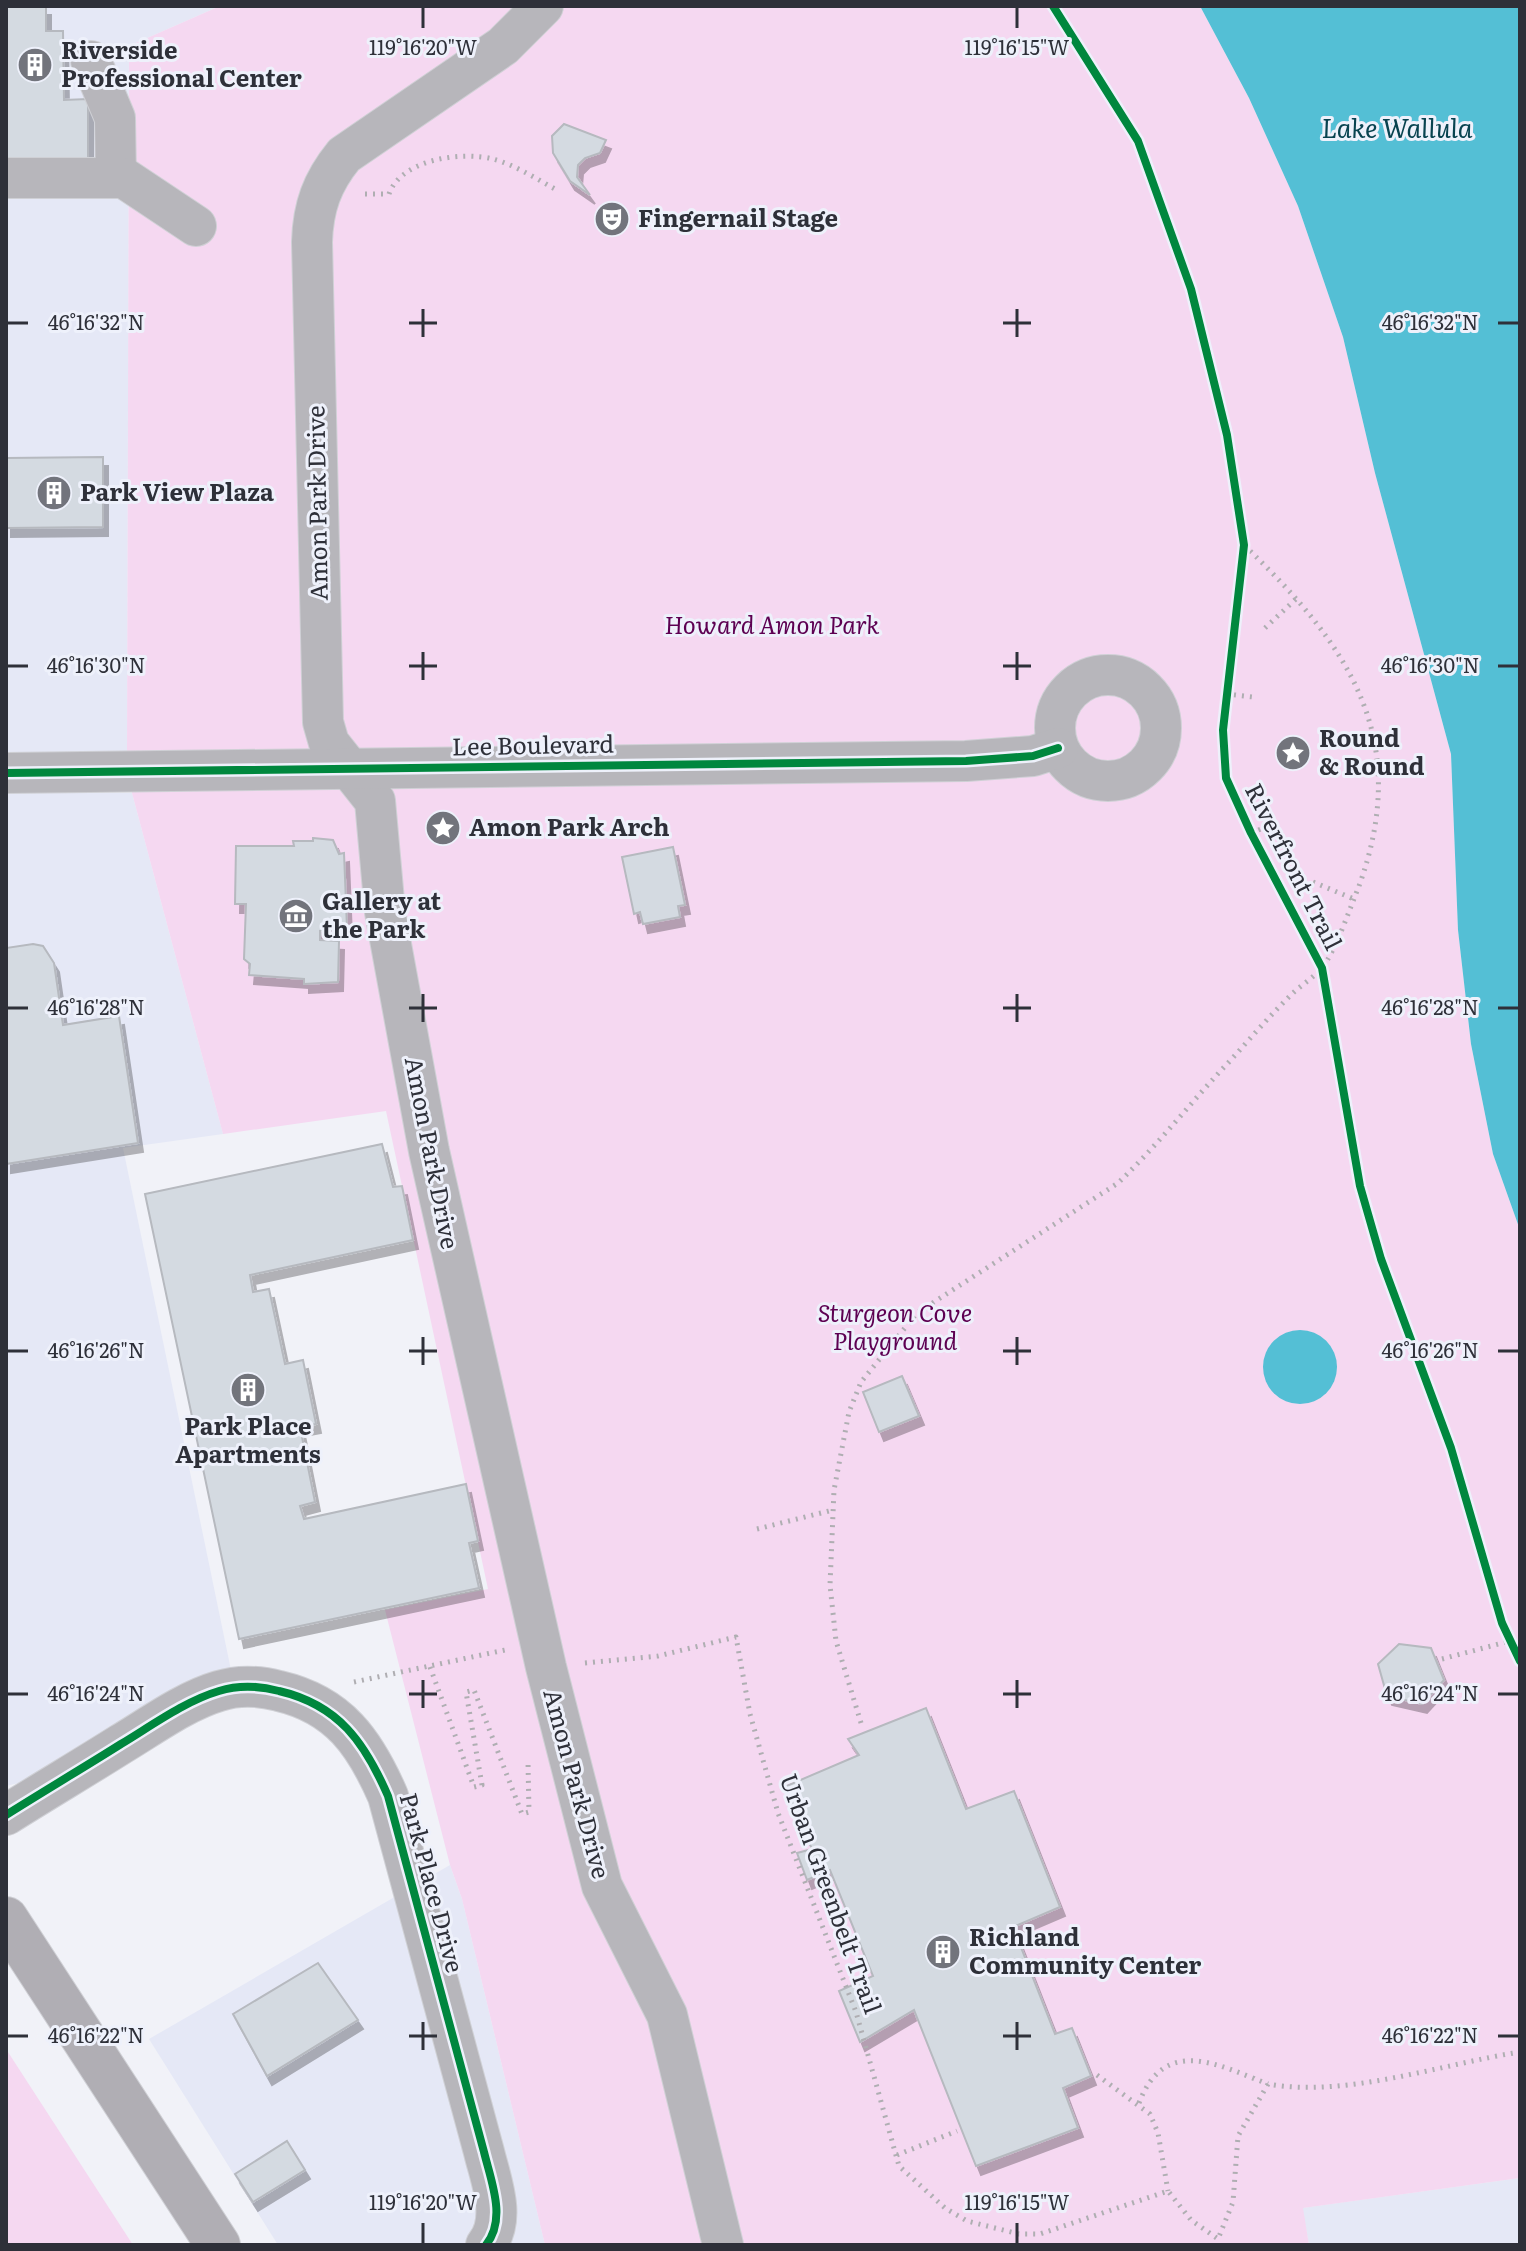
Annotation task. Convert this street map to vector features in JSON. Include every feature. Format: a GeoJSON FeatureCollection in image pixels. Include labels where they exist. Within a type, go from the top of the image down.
{"type":"FeatureCollection","features":[{"type":"Feature","properties":{"kind":"main road"},"geometry":{"type":"LineString","coordinates":[[6,1919],[218,2245]]}},
{"type":"Feature","properties":{"kind":"main road"},"geometry":{"type":"LineString","coordinates":[[6,1976],[75,2025]]}},
{"type":"Feature","properties":{"kind":"street","name":"Amon Park Drive"},"geometry":{"type":"LineString","coordinates":[[543,6],[503,46],[344,155],[330,171],[320,194],[312,242],[323,722],[326,738],[375,801],[385,912],[429,1151],[547,1672],[602,1886],[667,2015],[723,2245]]}},
{"type":"Feature","properties":{"kind":"street"},"geometry":{"type":"LineString","coordinates":[[91,61],[115,118],[116,178]]}},
{"type":"Feature","properties":{"kind":"street"},"geometry":{"type":"LineString","coordinates":[[6,178],[124,178],[196,226]]}},
{"type":"Feature","properties":{"kind":"street","name":"Lee Boulevard"},"geometry":{"type":"LineString","coordinates":[[6,773],[966,761],[1033,756],[1058,748]]}},
{"type":"Feature","properties":{"kind":"street","name":"Park Place Drive"},"geometry":{"type":"LineString","coordinates":[[6,1815],[145,1730],[219,1691],[267,1688],[296,1695],[323,1706],[346,1724],[372,1759],[388,1796],[484,2152],[496,2207],[496,2226],[486,2245]]}},
{"type":"Feature","properties":{"kind":"path"},"geometry":{"type":"LineString","coordinates":[[320,194],[389,194],[392,184],[414,168],[446,158],[475,157],[506,163],[555,189]]}},
{"type":"Feature","properties":{"kind":"path"},"geometry":{"type":"LineString","coordinates":[[1242,531],[1242,557]]}},
{"type":"Feature","properties":{"kind":"path"},"geometry":{"type":"LineString","coordinates":[[861,1723],[845,1678],[832,1619],[833,1510],[849,1412],[861,1382],[917,1313],[1118,1183],[1295,992],[1322,968],[1354,899],[1375,825],[1378,773],[1374,738],[1363,700],[1339,651],[1298,597],[1244,545]]}},
{"type":"Feature","properties":{"kind":"path"},"geometry":{"type":"LineString","coordinates":[[1265,628],[1298,597]]}},
{"type":"Feature","properties":{"kind":"path"},"geometry":{"type":"LineString","coordinates":[[1225,706],[1227,680]]}},
{"type":"Feature","properties":{"kind":"path"},"geometry":{"type":"LineString","coordinates":[[1226,694],[1253,697]]}},
{"type":"Feature","properties":{"kind":"path"},"geometry":{"type":"LineString","coordinates":[[1343,744],[1389,738]]}},
{"type":"Feature","properties":{"kind":"path"},"geometry":{"type":"LineString","coordinates":[[1251,833],[1278,822]]}},
{"type":"Feature","properties":{"kind":"path"},"geometry":{"type":"LineString","coordinates":[[1313,882],[1354,899]]}},
{"type":"Feature","properties":{"kind":"path"},"geometry":{"type":"LineString","coordinates":[[757,1529],[833,1510]]}},
{"type":"Feature","properties":{"kind":"path"},"geometry":{"type":"LineString","coordinates":[[1442,1659],[1508,1636],[1515,1651]]}},
{"type":"Feature","properties":{"kind":"path"},"geometry":{"type":"LineString","coordinates":[[430,1667],[474,1787],[482,1785],[466,1692],[474,1690],[522,1814],[529,1812],[528,1752]]}},
{"type":"Feature","properties":{"kind":"path"},"geometry":{"type":"LineString","coordinates":[[1139,2103],[1155,2073],[1176,2061],[1195,2060],[1293,2089],[1360,2081],[1520,2052]]}},
{"type":"Feature","properties":{"kind":"path"},"geometry":{"type":"LineString","coordinates":[[1097,2075],[1150,2114],[1158,2133],[1168,2191],[1191,2220],[1216,2242],[1233,2202],[1238,2136],[1268,2084]]}},
{"type":"Feature","properties":{"kind":"path"},"geometry":{"type":"LineString","coordinates":[[897,2155],[957,2131]]}},
{"type":"Feature","properties":{"kind":"shaded area"},"geometry":{"type":"Polygon","coordinates":[[[6,6],[220,6],[129,46],[127,755],[6,755],[6,6]]]}},
{"type":"Feature","properties":{"kind":"shaded area"},"geometry":{"type":"Polygon","coordinates":[[[6,793],[132,793],[223,1134],[123,1148],[232,1675],[23,1782],[6,1786],[6,793]]]}},
{"type":"Feature","properties":{"kind":"shaded area"},"geometry":{"type":"Polygon","coordinates":[[[450,1865],[462,1899],[545,2245],[278,2245],[149,2039],[450,1865]]]}},
{"type":"Feature","properties":{"kind":"shaded area"},"geometry":{"type":"Polygon","coordinates":[[[1520,2178],[1520,2245],[1309,2245],[1302,2208],[1520,2178]]]}},
{"type":"Feature","properties":{"kind":"green space","name":"Howard Amon Park"},"geometry":{"type":"Polygon","coordinates":[[[220,6],[1200,6],[1249,98],[1298,206],[1343,337],[1375,473],[1451,754],[1458,930],[1471,1044],[1493,1154],[1520,1230],[1520,2178],[1303,2208],[1309,2245],[545,2245],[462,1899],[450,1865],[385,1610],[488,1589],[386,1111],[223,1134],[132,793],[127,755],[129,46],[220,6]]]}},
{"type":"Feature","properties":{"kind":"green space"},"geometry":{"type":"Polygon","coordinates":[[[6,2049],[133,2245],[6,2245],[6,2049]]]}},
{"type":"Feature","properties":{"kind":"water","name":"Lake Wallula"},"geometry":{"type":"Polygon","coordinates":[[[1200,6],[1520,6],[1520,1230],[1493,1154],[1471,1044],[1458,930],[1451,754],[1375,473],[1343,337],[1298,206],[1249,98],[1200,6]]]}},
{"type":"Feature","properties":{"kind":"water"},"geometry":{"type":"Polygon","coordinates":[[[1293,1330],[1307,1330],[1321,1336],[1331,1346],[1337,1367],[1331,1388],[1321,1398],[1307,1404],[1293,1404],[1279,1398],[1269,1388],[1263,1374],[1263,1360],[1269,1346],[1279,1336],[1293,1330]]]}},
{"type":"Feature","properties":{"kind":"building","name":"Riverside Professional Center"},"geometry":{"type":"Polygon","coordinates":[[[6,6],[46,6],[46,31],[63,31],[64,100],[88,99],[88,171],[6,167],[6,6]]]}},
{"type":"Feature","properties":{"kind":"building"},"geometry":{"type":"Polygon","coordinates":[[[564,124],[606,140],[600,153],[585,158],[578,165],[577,177],[590,195],[570,181],[553,153],[552,136],[564,124]]]}},
{"type":"Feature","properties":{"kind":"building","name":"Park View Plaza"},"geometry":{"type":"Polygon","coordinates":[[[103,457],[103,527],[6,528],[6,458],[103,457]]]}},
{"type":"Feature","properties":{"kind":"building","name":"Gallery at the Park"},"geometry":{"type":"Polygon","coordinates":[[[313,838],[333,840],[339,854],[344,853],[347,928],[320,931],[320,940],[339,941],[338,982],[304,984],[304,979],[249,975],[250,964],[244,959],[246,904],[235,904],[236,846],[294,846],[293,841],[313,841],[313,838]]]}},
{"type":"Feature","properties":{"kind":"building"},"geometry":{"type":"Polygon","coordinates":[[[673,847],[685,905],[678,906],[680,917],[643,924],[640,912],[634,914],[622,857],[673,847]]]}},
{"type":"Feature","properties":{"kind":"building"},"geometry":{"type":"Polygon","coordinates":[[[33,944],[43,946],[54,963],[63,1025],[119,1016],[138,1143],[6,1164],[6,948],[33,944]]]}},
{"type":"Feature","properties":{"kind":"building","name":"Park Place Apartments"},"geometry":{"type":"Polygon","coordinates":[[[382,1144],[393,1187],[402,1186],[413,1240],[250,1275],[253,1292],[269,1289],[285,1364],[303,1360],[316,1424],[300,1427],[315,1502],[300,1506],[304,1519],[466,1484],[478,1541],[469,1543],[479,1588],[239,1639],[145,1194],[382,1144]]]}},
{"type":"Feature","properties":{"kind":"building"},"geometry":{"type":"Polygon","coordinates":[[[902,1376],[919,1416],[879,1432],[863,1392],[902,1376]]]}},
{"type":"Feature","properties":{"kind":"building"},"geometry":{"type":"Polygon","coordinates":[[[1399,1644],[1431,1648],[1444,1680],[1422,1704],[1387,1696],[1378,1664],[1399,1644]]]}},
{"type":"Feature","properties":{"kind":"building","name":"Richland Community Center"},"geometry":{"type":"Polygon","coordinates":[[[926,1708],[966,1809],[1014,1791],[1060,1907],[1013,1927],[1055,2034],[1072,2028],[1091,2076],[1063,2088],[1078,2128],[976,2166],[914,2010],[860,2042],[839,1991],[873,1976],[830,1870],[807,1880],[797,1853],[812,1849],[784,1787],[859,1755],[848,1739],[926,1708]]]}},
{"type":"Feature","properties":{"kind":"building"},"geometry":{"type":"Polygon","coordinates":[[[318,1963],[358,2020],[267,2076],[233,2014],[318,1963]]]}},
{"type":"Feature","properties":{"kind":"building"},"geometry":{"type":"Polygon","coordinates":[[[287,2141],[305,2170],[253,2202],[235,2174],[287,2141]]]}},
{"type":"Feature","properties":{"kind":"cycle path","name":"Riverfront Trail"},"geometry":{"type":"LineString","coordinates":[[1053,6],[1138,141],[1191,289],[1227,435],[1244,545],[1223,730],[1226,778],[1251,833],[1322,968],[1360,1186],[1381,1259],[1451,1448],[1502,1623],[1520,1661]]}},
{"type":"Feature","properties":{"kind":"cycle path"},"geometry":{"type":"LineString","coordinates":[[6,773],[966,761],[1033,756],[1058,748]]}},
{"type":"Feature","properties":{"kind":"cycle path"},"geometry":{"type":"LineString","coordinates":[[6,1815],[168,1714],[219,1691],[241,1687],[272,1689],[300,1697],[334,1716],[370,1759],[388,1796],[496,2200],[496,2224],[486,2245]]}},
{"type":"Feature","properties":{"kind":"place","name":"Riverside Professional Center"},"geometry":{"type":"Point","coordinates":[35,65]}},
{"type":"Feature","properties":{"kind":"place","name":"Fingernail Stage"},"geometry":{"type":"Point","coordinates":[612,219]}},
{"type":"Feature","properties":{"kind":"place","name":"Park View Plaza"},"geometry":{"type":"Point","coordinates":[54,493]}},
{"type":"Feature","properties":{"kind":"place","name":"Round & Round"},"geometry":{"type":"Point","coordinates":[1293,753]}},
{"type":"Feature","properties":{"kind":"place","name":"Amon Park Arch"},"geometry":{"type":"Point","coordinates":[443,828]}},
{"type":"Feature","properties":{"kind":"place","name":"Gallery at the Park"},"geometry":{"type":"Point","coordinates":[296,916]}},
{"type":"Feature","properties":{"kind":"place","name":"Park Place Apartments"},"geometry":{"type":"Point","coordinates":[248,1390]}},
{"type":"Feature","properties":{"kind":"place","name":"Richland Community Center"},"geometry":{"type":"Point","coordinates":[943,1952]}},
{"type":"Feature","properties":{"kind":"park label","name":"Sturgeon Cove Playground"},"geometry":{"type":"Point","coordinates":[895,1328]}}]}
